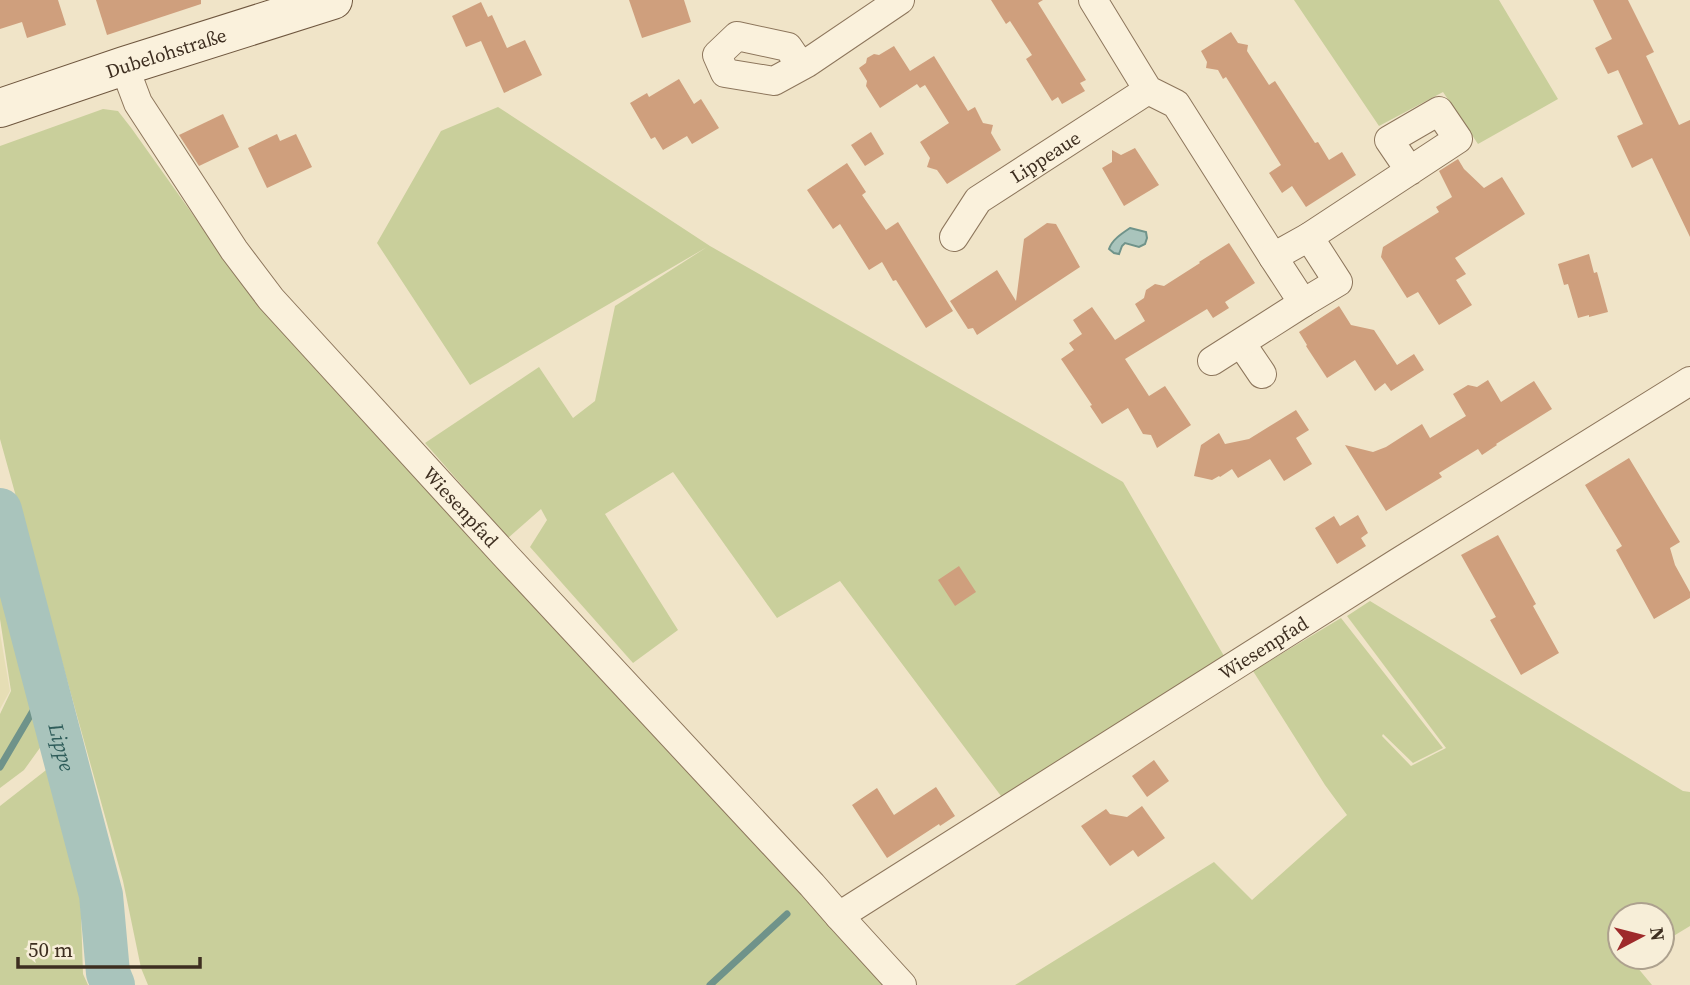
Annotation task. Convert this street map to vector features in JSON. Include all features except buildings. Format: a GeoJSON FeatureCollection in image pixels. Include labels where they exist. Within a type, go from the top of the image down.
{"type":"FeatureCollection","features":[{"type":"Feature","properties":{"kind":"main road","name":"Dubelohstraße"},"geometry":{"type":"LineString","coordinates":[[0,108],[333,0]]}},
{"type":"Feature","properties":{"kind":"street"},"geometry":{"type":"LineString","coordinates":[[801,66],[900,0]]}},
{"type":"Feature","properties":{"kind":"street"},"geometry":{"type":"LineString","coordinates":[[1093,0],[1148,90],[1177,104],[1303,303]]}},
{"type":"Feature","properties":{"kind":"street","name":"Wiesenpfad"},"geometry":{"type":"LineString","coordinates":[[124,66],[138,103],[234,250],[271,299],[902,985]]}},
{"type":"Feature","properties":{"kind":"street","name":"Lippeaue"},"geometry":{"type":"LineString","coordinates":[[954,237],[978,200],[1148,90]]}},
{"type":"Feature","properties":{"kind":"street"},"geometry":{"type":"LineString","coordinates":[[1273,257],[1410,171]]}},
{"type":"Feature","properties":{"kind":"street"},"geometry":{"type":"LineString","coordinates":[[1212,361],[1338,282],[1308,237]]}},
{"type":"Feature","properties":{"kind":"street"},"geometry":{"type":"LineString","coordinates":[[1241,343],[1262,374]]}},
{"type":"Feature","properties":{"kind":"street","name":"Wiesenpfad"},"geometry":{"type":"LineString","coordinates":[[839,916],[1690,381]]}},
{"type":"Feature","properties":{"kind":"shaded area"},"geometry":{"type":"Polygon","coordinates":[[[0,633],[10,691],[0,709],[0,633]]]}},
{"type":"Feature","properties":{"kind":"green space"},"geometry":{"type":"Polygon","coordinates":[[[1294,0],[1499,0],[1558,99],[1478,144],[1443,92],[1379,126],[1294,0]]]}},
{"type":"Feature","properties":{"kind":"green space"},"geometry":{"type":"Polygon","coordinates":[[[498,107],[710,246],[1123,482],[1224,656],[1004,800],[840,581],[777,618],[673,472],[605,514],[678,630],[633,663],[530,547],[547,520],[541,509],[508,538],[425,443],[539,367],[573,418],[595,401],[615,306],[707,247],[470,385],[377,243],[441,131],[498,107]]]}},
{"type":"Feature","properties":{"kind":"green space"},"geometry":{"type":"Polygon","coordinates":[[[103,109],[118,111],[250,295],[887,985],[148,985],[141,968],[123,881],[0,439],[0,146],[103,109]]]}},
{"type":"Feature","properties":{"kind":"green space"},"geometry":{"type":"Polygon","coordinates":[[[0,587],[42,745],[24,770],[0,788],[0,714],[11,691],[0,619],[0,587]]]}},
{"type":"Feature","properties":{"kind":"green space"},"geometry":{"type":"Polygon","coordinates":[[[1370,601],[1683,791],[1690,792],[1690,926],[1676,934],[1676,901],[1606,901],[1606,971],[1640,971],[1652,985],[1015,985],[1214,862],[1252,900],[1347,815],[1253,671],[1341,618],[1443,748],[1413,763],[1383,734],[1382,736],[1411,766],[1446,748],[1347,616],[1370,601]]]}},
{"type":"Feature","properties":{"kind":"green space"},"geometry":{"type":"Polygon","coordinates":[[[50,767],[80,884],[83,974],[88,985],[0,985],[0,806],[50,767]]]}},
{"type":"Feature","properties":{"kind":"water"},"geometry":{"type":"Polygon","coordinates":[[[1130,228],[1146,232],[1145,244],[1139,247],[1125,243],[1119,254],[1109,249],[1120,235],[1130,228]]]}},
{"type":"Feature","properties":{"kind":"waterway","name":"Lippe"},"geometry":{"type":"LineString","coordinates":[[0,510],[101,895],[108,973],[113,985]]}},
{"type":"Feature","properties":{"kind":"waterway"},"geometry":{"type":"LineString","coordinates":[[0,767],[47,687]]}},
{"type":"Feature","properties":{"kind":"waterway"},"geometry":{"type":"LineString","coordinates":[[710,985],[787,914]]}}]}
